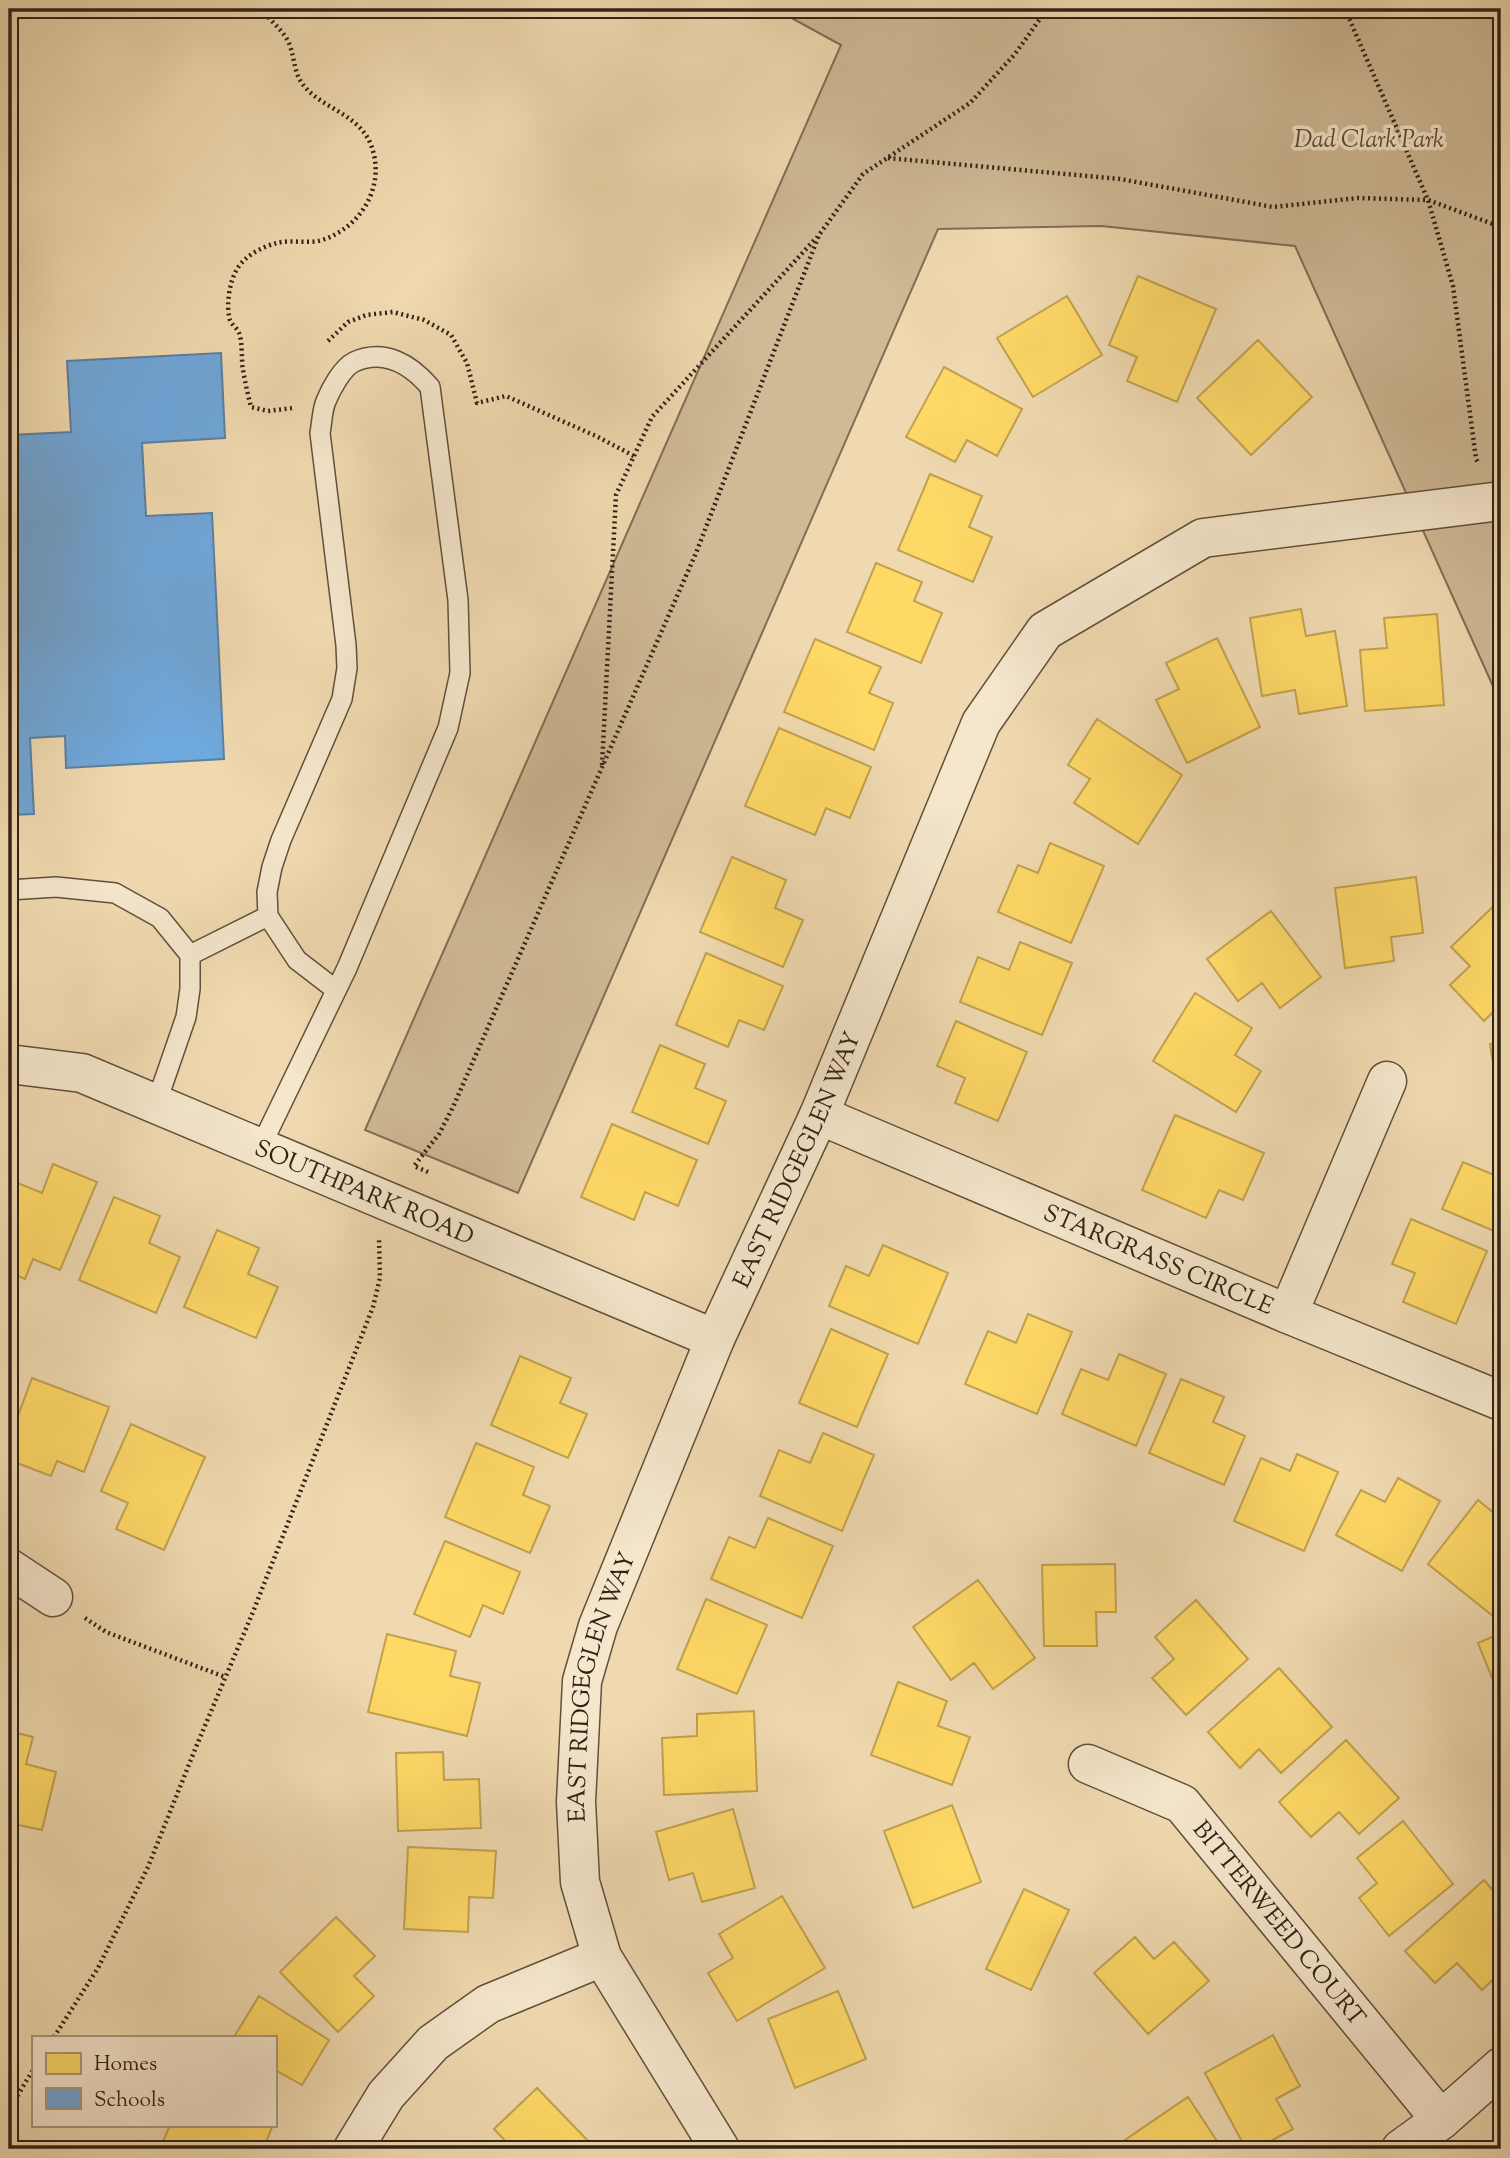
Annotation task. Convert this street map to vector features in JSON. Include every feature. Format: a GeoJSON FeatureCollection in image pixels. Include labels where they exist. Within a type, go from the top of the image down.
{"type":"FeatureCollection","features":[{"type":"Feature","properties":{"kind":"street","name":"EAST RIDGEGLEN WAY"},"geometry":{"type":"LineString","coordinates":[[720,2149],[602,1957],[580,1882],[576,1802],[582,1681],[598,1626],[715,1339],[818,1115],[981,723],[1045,631],[1203,537],[1499,502]]}},
{"type":"Feature","properties":{"kind":"street","name":"SOUTHPARK ROAD"},"geometry":{"type":"LineString","coordinates":[[9,1064],[82,1073],[715,1339]]}},
{"type":"Feature","properties":{"kind":"street"},"geometry":{"type":"LineString","coordinates":[[1288,1314],[1387,1081]]}},
{"type":"Feature","properties":{"kind":"street","name":"STARGRASS CIRCLE"},"geometry":{"type":"LineString","coordinates":[[818,1115],[1501,1401]]}},
{"type":"Feature","properties":{"kind":"street"},"geometry":{"type":"LineString","coordinates":[[9,1568],[53,1597]]}},
{"type":"Feature","properties":{"kind":"street","name":"BITTERWEED COURT"},"geometry":{"type":"LineString","coordinates":[[1088,1764],[1182,1804],[1441,2120]]}},
{"type":"Feature","properties":{"kind":"street"},"geometry":{"type":"LineString","coordinates":[[353,2149],[386,2095],[433,2043],[488,2004],[602,1957]]}},
{"type":"Feature","properties":{"kind":"street"},"geometry":{"type":"LineString","coordinates":[[1401,2149],[1441,2120],[1501,2067]]}},
{"type":"Feature","properties":{"kind":"lane"},"geometry":{"type":"LineString","coordinates":[[260,1148],[336,990],[448,728],[460,673],[458,600],[430,387],[402,362],[389,358],[353,362],[342,373],[325,403],[320,433],[347,668],[342,699],[281,840],[267,892],[268,916],[297,960],[336,990]]}},
{"type":"Feature","properties":{"kind":"lane"},"geometry":{"type":"LineString","coordinates":[[9,890],[56,887],[114,893],[160,918],[190,955],[190,989],[186,1017],[156,1104]]}},
{"type":"Feature","properties":{"kind":"lane"},"geometry":{"type":"LineString","coordinates":[[190,955],[268,916]]}},
{"type":"Feature","properties":{"kind":"path"},"geometry":{"type":"LineString","coordinates":[[261,9],[290,45],[293,66],[304,86],[361,128],[371,145],[375,167],[375,188],[361,214],[344,229],[324,240],[279,242],[248,256],[235,272],[228,302],[230,320],[239,334],[243,373],[251,407],[268,411],[298,407]]}},
{"type":"Feature","properties":{"kind":"path"},"geometry":{"type":"LineString","coordinates":[[601,769],[616,495],[652,417],[819,235],[863,174],[970,103],[1015,54],[1047,9]]}},
{"type":"Feature","properties":{"kind":"path"},"geometry":{"type":"LineString","coordinates":[[1345,9],[1428,200],[1453,286],[1476,459],[1499,502]]}},
{"type":"Feature","properties":{"kind":"path"},"geometry":{"type":"LineString","coordinates":[[887,158],[1120,179],[1273,207],[1358,198],[1428,200],[1501,227]]}},
{"type":"Feature","properties":{"kind":"path"},"geometry":{"type":"LineString","coordinates":[[428,1172],[414,1166],[439,1134],[453,1107],[696,553],[819,235]]}},
{"type":"Feature","properties":{"kind":"path"},"geometry":{"type":"LineString","coordinates":[[323,349],[328,340],[348,322],[366,315],[393,312],[424,320],[451,335],[467,363],[477,403],[506,396],[634,456]]}},
{"type":"Feature","properties":{"kind":"path"},"geometry":{"type":"LineString","coordinates":[[55,2036],[98,1968],[148,1867],[253,1612],[373,1307],[380,1278],[379,1234],[390,1238]]}},
{"type":"Feature","properties":{"kind":"path"},"geometry":{"type":"LineString","coordinates":[[53,1597],[106,1632],[225,1677]]}},
{"type":"Feature","properties":{"kind":"path"},"geometry":{"type":"LineString","coordinates":[[9,2116],[32,2072]]}},
{"type":"Feature","properties":{"kind":"green space","name":"Dad Clark Park"},"geometry":{"type":"Polygon","coordinates":[[[775,9],[1501,9],[1501,704],[1295,246],[1101,226],[938,229],[518,1193],[365,1130],[841,45],[775,9]]]}},
{"type":"Feature","properties":{"kind":"building: Homes"},"geometry":{"type":"Polygon","coordinates":[[[1138,276],[1216,309],[1177,402],[1127,381],[1137,357],[1109,345],[1138,276]]]}},
{"type":"Feature","properties":{"kind":"building: Homes"},"geometry":{"type":"Polygon","coordinates":[[[1067,296],[1102,355],[1033,397],[997,338],[1067,296]]]}},
{"type":"Feature","properties":{"kind":"building: Homes"},"geometry":{"type":"Polygon","coordinates":[[[1258,340],[1312,397],[1251,455],[1197,398],[1258,340]]]}},
{"type":"Feature","properties":{"kind":"building: Homes"},"geometry":{"type":"Polygon","coordinates":[[[944,367],[1022,409],[997,456],[967,440],[955,462],[906,437],[944,367]]]}},
{"type":"Feature","properties":{"kind":"building: Homes"},"geometry":{"type":"Polygon","coordinates":[[[930,474],[982,496],[969,527],[992,537],[973,582],[898,550],[930,474]]]}},
{"type":"Feature","properties":{"kind":"building: Homes"},"geometry":{"type":"Polygon","coordinates":[[[876,563],[922,582],[914,601],[942,613],[921,663],[847,632],[876,563]]]}},
{"type":"Feature","properties":{"kind":"building: Homes"},"geometry":{"type":"Polygon","coordinates":[[[1301,609],[1306,636],[1335,631],[1347,706],[1299,714],[1295,690],[1262,696],[1250,618],[1301,609]]]}},
{"type":"Feature","properties":{"kind":"building: Homes"},"geometry":{"type":"Polygon","coordinates":[[[1437,614],[1444,705],[1365,711],[1360,650],[1387,648],[1384,618],[1437,614]]]}},
{"type":"Feature","properties":{"kind":"building: Homes"},"geometry":{"type":"Polygon","coordinates":[[[1217,638],[1260,727],[1187,763],[1156,700],[1179,689],[1166,663],[1217,638]]]}},
{"type":"Feature","properties":{"kind":"building: Homes"},"geometry":{"type":"Polygon","coordinates":[[[815,639],[881,667],[869,693],[893,703],[874,750],[784,712],[815,639]]]}},
{"type":"Feature","properties":{"kind":"building: Homes"},"geometry":{"type":"Polygon","coordinates":[[[1097,719],[1182,775],[1138,844],[1074,803],[1090,779],[1068,765],[1097,719]]]}},
{"type":"Feature","properties":{"kind":"building: Homes"},"geometry":{"type":"Polygon","coordinates":[[[779,728],[871,767],[850,818],[826,808],[815,835],[745,806],[779,728]]]}},
{"type":"Feature","properties":{"kind":"building: Homes"},"geometry":{"type":"Polygon","coordinates":[[[1050,843],[1104,866],[1071,943],[998,912],[1018,865],[1038,873],[1050,843]]]}},
{"type":"Feature","properties":{"kind":"building: Homes"},"geometry":{"type":"Polygon","coordinates":[[[732,857],[786,880],[775,908],[803,920],[783,967],[700,932],[732,857]]]}},
{"type":"Feature","properties":{"kind":"building: Homes"},"geometry":{"type":"Polygon","coordinates":[[[1416,877],[1423,933],[1391,937],[1394,961],[1345,968],[1335,888],[1416,877]]]}},
{"type":"Feature","properties":{"kind":"building: Homes"},"geometry":{"type":"Polygon","coordinates":[[[1499,901],[1501,1004],[1484,1021],[1450,985],[1470,966],[1451,947],[1499,901]]]}},
{"type":"Feature","properties":{"kind":"building: Homes"},"geometry":{"type":"Polygon","coordinates":[[[1271,911],[1321,977],[1280,1008],[1262,983],[1238,1001],[1207,959],[1271,911]]]}},
{"type":"Feature","properties":{"kind":"building: Homes"},"geometry":{"type":"Polygon","coordinates":[[[1020,942],[1072,963],[1042,1035],[960,1002],[978,957],[1009,970],[1020,942]]]}},
{"type":"Feature","properties":{"kind":"building: Homes"},"geometry":{"type":"Polygon","coordinates":[[[706,953],[783,986],[764,1030],[739,1020],[728,1047],[676,1025],[706,953]]]}},
{"type":"Feature","properties":{"kind":"building: Homes"},"geometry":{"type":"Polygon","coordinates":[[[1195,993],[1252,1028],[1235,1055],[1261,1071],[1236,1112],[1153,1061],[1195,993]]]}},
{"type":"Feature","properties":{"kind":"building: Homes"},"geometry":{"type":"Polygon","coordinates":[[[956,1021],[1027,1052],[998,1121],[955,1103],[965,1078],[937,1066],[956,1021]]]}},
{"type":"Feature","properties":{"kind":"building: Homes"},"geometry":{"type":"Polygon","coordinates":[[[1501,1042],[1501,1095],[1498,1095],[1490,1044],[1501,1042]]]}},
{"type":"Feature","properties":{"kind":"building: Homes"},"geometry":{"type":"Polygon","coordinates":[[[660,1045],[705,1064],[695,1088],[726,1101],[708,1144],[632,1112],[660,1045]]]}},
{"type":"Feature","properties":{"kind":"building: Homes"},"geometry":{"type":"Polygon","coordinates":[[[1175,1115],[1264,1153],[1243,1200],[1219,1190],[1206,1218],[1142,1190],[1175,1115]]]}},
{"type":"Feature","properties":{"kind":"building: Homes"},"geometry":{"type":"Polygon","coordinates":[[[612,1124],[697,1160],[678,1206],[645,1192],[634,1220],[581,1197],[612,1124]]]}},
{"type":"Feature","properties":{"kind":"building: Homes"},"geometry":{"type":"Polygon","coordinates":[[[1501,1158],[1501,1234],[1442,1209],[1463,1162],[1494,1175],[1501,1158]]]}},
{"type":"Feature","properties":{"kind":"building: Homes"},"geometry":{"type":"Polygon","coordinates":[[[53,1164],[97,1182],[60,1270],[33,1259],[25,1279],[9,1272],[9,1191],[13,1181],[42,1193],[53,1164]]]}},
{"type":"Feature","properties":{"kind":"building: Homes"},"geometry":{"type":"Polygon","coordinates":[[[114,1197],[160,1216],[149,1243],[180,1257],[156,1313],[79,1280],[114,1197]]]}},
{"type":"Feature","properties":{"kind":"building: Homes"},"geometry":{"type":"Polygon","coordinates":[[[1411,1219],[1487,1251],[1456,1324],[1403,1302],[1415,1273],[1392,1264],[1411,1219]]]}},
{"type":"Feature","properties":{"kind":"building: Homes"},"geometry":{"type":"Polygon","coordinates":[[[217,1230],[259,1248],[248,1274],[278,1287],[256,1338],[184,1307],[217,1230]]]}},
{"type":"Feature","properties":{"kind":"building: Homes"},"geometry":{"type":"Polygon","coordinates":[[[883,1245],[948,1273],[918,1344],[829,1306],[846,1266],[869,1276],[883,1245]]]}},
{"type":"Feature","properties":{"kind":"building: Homes"},"geometry":{"type":"Polygon","coordinates":[[[1028,1314],[1072,1332],[1037,1414],[965,1384],[988,1331],[1016,1343],[1028,1314]]]}},
{"type":"Feature","properties":{"kind":"building: Homes"},"geometry":{"type":"Polygon","coordinates":[[[831,1329],[888,1354],[857,1427],[799,1403],[831,1329]]]}},
{"type":"Feature","properties":{"kind":"building: Homes"},"geometry":{"type":"Polygon","coordinates":[[[1119,1354],[1166,1374],[1136,1446],[1062,1414],[1081,1369],[1108,1380],[1119,1354]]]}},
{"type":"Feature","properties":{"kind":"building: Homes"},"geometry":{"type":"Polygon","coordinates":[[[520,1356],[571,1378],[560,1403],[587,1414],[568,1458],[491,1425],[520,1356]]]}},
{"type":"Feature","properties":{"kind":"building: Homes"},"geometry":{"type":"Polygon","coordinates":[[[32,1378],[109,1407],[84,1472],[57,1461],[51,1476],[9,1460],[9,1440],[32,1378]]]}},
{"type":"Feature","properties":{"kind":"building: Homes"},"geometry":{"type":"Polygon","coordinates":[[[1181,1379],[1224,1397],[1213,1422],[1245,1436],[1224,1485],[1149,1453],[1181,1379]]]}},
{"type":"Feature","properties":{"kind":"building: Homes"},"geometry":{"type":"Polygon","coordinates":[[[131,1424],[205,1457],[164,1550],[116,1529],[128,1503],[101,1491],[131,1424]]]}},
{"type":"Feature","properties":{"kind":"building: Homes"},"geometry":{"type":"Polygon","coordinates":[[[823,1433],[874,1455],[842,1531],[760,1496],[779,1450],[810,1463],[823,1433]]]}},
{"type":"Feature","properties":{"kind":"building: Homes"},"geometry":{"type":"Polygon","coordinates":[[[476,1443],[534,1467],[523,1495],[550,1506],[530,1553],[445,1517],[476,1443]]]}},
{"type":"Feature","properties":{"kind":"building: Homes"},"geometry":{"type":"Polygon","coordinates":[[[1297,1454],[1338,1472],[1304,1551],[1234,1521],[1261,1458],[1290,1471],[1297,1454]]]}},
{"type":"Feature","properties":{"kind":"building: Homes"},"geometry":{"type":"Polygon","coordinates":[[[1398,1478],[1440,1501],[1402,1571],[1336,1535],[1361,1490],[1385,1502],[1398,1478]]]}},
{"type":"Feature","properties":{"kind":"building: Homes"},"geometry":{"type":"Polygon","coordinates":[[[1478,1500],[1501,1519],[1501,1605],[1493,1616],[1428,1564],[1478,1500]]]}},
{"type":"Feature","properties":{"kind":"building: Homes"},"geometry":{"type":"Polygon","coordinates":[[[768,1518],[833,1546],[802,1618],[711,1579],[729,1537],[755,1548],[768,1518]]]}},
{"type":"Feature","properties":{"kind":"building: Homes"},"geometry":{"type":"Polygon","coordinates":[[[445,1541],[520,1572],[503,1614],[483,1605],[470,1637],[414,1614],[445,1541]]]}},
{"type":"Feature","properties":{"kind":"building: Homes"},"geometry":{"type":"Polygon","coordinates":[[[1115,1564],[1116,1612],[1096,1612],[1097,1646],[1044,1646],[1042,1565],[1115,1564]]]}},
{"type":"Feature","properties":{"kind":"building: Homes"},"geometry":{"type":"Polygon","coordinates":[[[978,1580],[1035,1658],[993,1689],[974,1663],[951,1680],[913,1627],[978,1580]]]}},
{"type":"Feature","properties":{"kind":"building: Homes"},"geometry":{"type":"Polygon","coordinates":[[[706,1599],[767,1625],[737,1694],[677,1669],[706,1599]]]}},
{"type":"Feature","properties":{"kind":"building: Homes"},"geometry":{"type":"Polygon","coordinates":[[[1196,1600],[1248,1659],[1186,1715],[1152,1678],[1174,1659],[1155,1637],[1196,1600]]]}},
{"type":"Feature","properties":{"kind":"building: Homes"},"geometry":{"type":"Polygon","coordinates":[[[1501,1633],[1501,1700],[1478,1643],[1501,1633]]]}},
{"type":"Feature","properties":{"kind":"building: Homes"},"geometry":{"type":"Polygon","coordinates":[[[387,1634],[456,1651],[450,1676],[480,1683],[467,1736],[368,1712],[387,1634]]]}},
{"type":"Feature","properties":{"kind":"building: Homes"},"geometry":{"type":"Polygon","coordinates":[[[1279,1668],[1332,1727],[1281,1773],[1259,1749],[1240,1768],[1208,1732],[1279,1668]]]}},
{"type":"Feature","properties":{"kind":"building: Homes"},"geometry":{"type":"Polygon","coordinates":[[[898,1682],[947,1701],[938,1726],[970,1737],[952,1785],[871,1755],[898,1682]]]}},
{"type":"Feature","properties":{"kind":"building: Homes"},"geometry":{"type":"Polygon","coordinates":[[[754,1711],[757,1791],[664,1795],[662,1738],[697,1736],[697,1714],[754,1711]]]}},
{"type":"Feature","properties":{"kind":"building: Homes"},"geometry":{"type":"Polygon","coordinates":[[[9,1731],[33,1737],[26,1764],[56,1772],[42,1830],[9,1823],[9,1731]]]}},
{"type":"Feature","properties":{"kind":"building: Homes"},"geometry":{"type":"Polygon","coordinates":[[[1346,1740],[1399,1798],[1359,1834],[1339,1812],[1311,1837],[1279,1802],[1346,1740]]]}},
{"type":"Feature","properties":{"kind":"building: Homes"},"geometry":{"type":"Polygon","coordinates":[[[443,1752],[444,1780],[479,1779],[481,1828],[398,1831],[396,1753],[443,1752]]]}},
{"type":"Feature","properties":{"kind":"building: Homes"},"geometry":{"type":"Polygon","coordinates":[[[952,1805],[981,1882],[913,1908],[884,1831],[952,1805]]]}},
{"type":"Feature","properties":{"kind":"building: Homes"},"geometry":{"type":"Polygon","coordinates":[[[733,1809],[755,1888],[702,1902],[693,1873],[669,1880],[656,1832],[733,1809]]]}},
{"type":"Feature","properties":{"kind":"building: Homes"},"geometry":{"type":"Polygon","coordinates":[[[1403,1821],[1453,1884],[1389,1936],[1359,1898],[1377,1883],[1357,1858],[1403,1821]]]}},
{"type":"Feature","properties":{"kind":"building: Homes"},"geometry":{"type":"Polygon","coordinates":[[[408,1847],[496,1851],[493,1898],[469,1897],[468,1932],[404,1929],[408,1847]]]}},
{"type":"Feature","properties":{"kind":"building: Homes"},"geometry":{"type":"Polygon","coordinates":[[[1484,1880],[1501,1900],[1501,1972],[1482,1990],[1457,1963],[1435,1983],[1405,1951],[1484,1880]]]}},
{"type":"Feature","properties":{"kind":"building: Homes"},"geometry":{"type":"Polygon","coordinates":[[[1024,1889],[1069,1910],[1031,1990],[986,1969],[1024,1889]]]}},
{"type":"Feature","properties":{"kind":"building: Homes"},"geometry":{"type":"Polygon","coordinates":[[[782,1896],[825,1968],[737,2021],[708,1973],[733,1958],[719,1934],[782,1896]]]}},
{"type":"Feature","properties":{"kind":"building: Homes"},"geometry":{"type":"Polygon","coordinates":[[[336,1917],[375,1956],[354,1976],[374,1996],[338,2032],[280,1972],[336,1917]]]}},
{"type":"Feature","properties":{"kind":"building: Homes"},"geometry":{"type":"Polygon","coordinates":[[[1135,1937],[1154,1959],[1174,1942],[1209,1981],[1148,2034],[1094,1973],[1135,1937]]]}},
{"type":"Feature","properties":{"kind":"building: Homes"},"geometry":{"type":"Polygon","coordinates":[[[838,1991],[866,2059],[795,2088],[768,2019],[838,1991]]]}},
{"type":"Feature","properties":{"kind":"building: Homes"},"geometry":{"type":"Polygon","coordinates":[[[259,1996],[329,2040],[302,2085],[276,2071],[276,2036],[235,2036],[259,1996]]]}},
{"type":"Feature","properties":{"kind":"building: Homes"},"geometry":{"type":"Polygon","coordinates":[[[1273,2035],[1300,2086],[1276,2099],[1293,2129],[1256,2149],[1246,2149],[1205,2073],[1273,2035]]]}},
{"type":"Feature","properties":{"kind":"building: Homes"},"geometry":{"type":"Polygon","coordinates":[[[537,2088],[593,2149],[513,2149],[494,2129],[537,2088]]]}},
{"type":"Feature","properties":{"kind":"building: Homes"},"geometry":{"type":"Polygon","coordinates":[[[1188,2097],[1221,2147],[1127,2149],[1122,2142],[1188,2097]]]}},
{"type":"Feature","properties":{"kind":"building: Homes"},"geometry":{"type":"Polygon","coordinates":[[[170,2126],[273,2126],[263,2149],[160,2149],[170,2126]]]}},
{"type":"Feature","properties":{"kind":"building: Homes"},"geometry":{"type":"Polygon","coordinates":[[[1097,2141],[1102,2149],[1085,2149],[1097,2141]]]}},
{"type":"Feature","properties":{"kind":"building: Schools"},"geometry":{"type":"Polygon","coordinates":[[[221,353],[225,438],[142,443],[146,516],[212,513],[224,759],[66,768],[65,736],[30,738],[34,814],[9,815],[9,435],[71,432],[67,361],[221,353]]]}}]}
